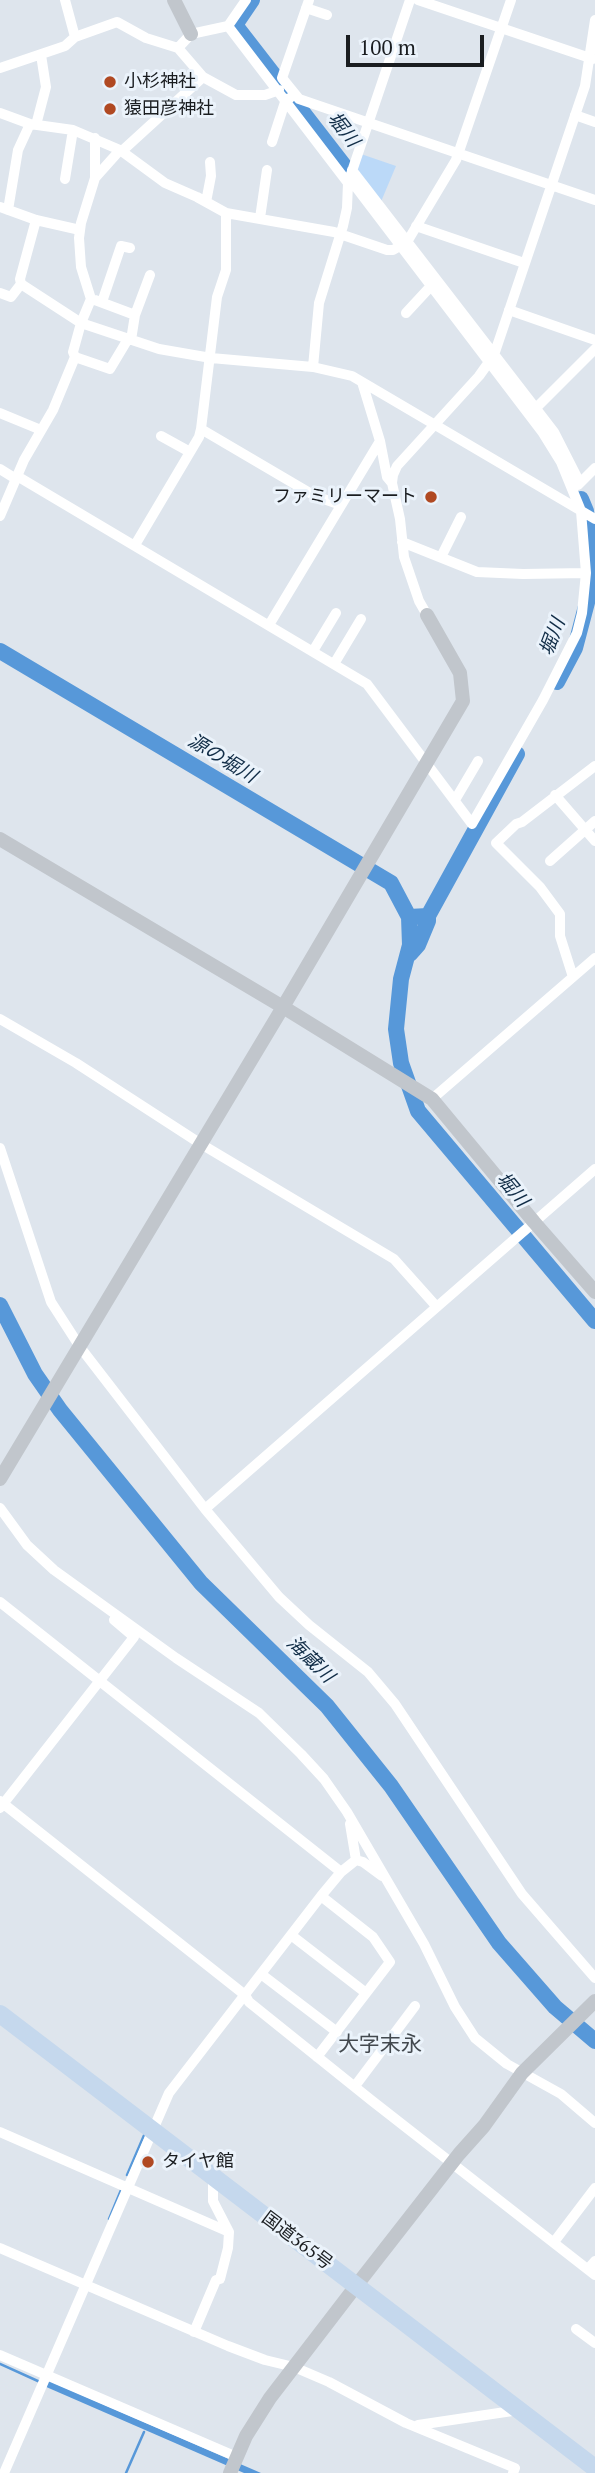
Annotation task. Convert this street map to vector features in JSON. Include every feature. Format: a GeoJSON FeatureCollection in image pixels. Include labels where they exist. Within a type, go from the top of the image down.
{"type":"FeatureCollection","features":[{"type":"Feature","properties":{"kind":"highway","name":"国道365号"},"geometry":{"type":"LineString","coordinates":[[0,2014],[595,2468]]}},
{"type":"Feature","properties":{"kind":"street"},"geometry":{"type":"LineString","coordinates":[[65,0],[75,37]]}},
{"type":"Feature","properties":{"kind":"street"},"geometry":{"type":"LineString","coordinates":[[174,0],[191,34]]}},
{"type":"Feature","properties":{"kind":"street"},"geometry":{"type":"LineString","coordinates":[[178,48],[191,34],[228,26],[246,0]]}},
{"type":"Feature","properties":{"kind":"street"},"geometry":{"type":"LineString","coordinates":[[313,367],[318,303],[347,208],[350,176],[410,0]]}},
{"type":"Feature","properties":{"kind":"street"},"geometry":{"type":"LineString","coordinates":[[418,0],[592,59]]}},
{"type":"Feature","properties":{"kind":"street"},"geometry":{"type":"LineString","coordinates":[[0,113],[33,125],[73,130],[94,138],[121,150],[165,183],[226,213],[340,234],[387,250],[404,244],[458,153],[510,0]]}},
{"type":"Feature","properties":{"kind":"street"},"geometry":{"type":"LineString","coordinates":[[272,142],[289,96],[282,78],[308,4],[327,15]]}},
{"type":"Feature","properties":{"kind":"street"},"geometry":{"type":"LineString","coordinates":[[392,483],[397,466],[491,359],[585,86],[592,59],[595,20]]}},
{"type":"Feature","properties":{"kind":"street"},"geometry":{"type":"LineString","coordinates":[[0,68],[65,46],[75,37],[117,22],[146,38],[178,48],[203,77],[236,95],[289,96],[595,200]]}},
{"type":"Feature","properties":{"kind":"street"},"geometry":{"type":"LineString","coordinates":[[228,26],[289,96],[404,244],[491,359],[576,486]]}},
{"type":"Feature","properties":{"kind":"street"},"geometry":{"type":"LineString","coordinates":[[41,55],[46,87],[33,125],[18,150],[4,209],[80,230]]}},
{"type":"Feature","properties":{"kind":"street"},"geometry":{"type":"LineString","coordinates":[[95,178],[121,150],[203,77]]}},
{"type":"Feature","properties":{"kind":"street"},"geometry":{"type":"LineString","coordinates":[[575,115],[595,122]]}},
{"type":"Feature","properties":{"kind":"street"},"geometry":{"type":"LineString","coordinates":[[65,178],[73,130]]}},
{"type":"Feature","properties":{"kind":"street"},"geometry":{"type":"LineString","coordinates":[[94,138],[95,178],[80,230],[80,260],[97,300],[135,315]]}},
{"type":"Feature","properties":{"kind":"street"},"geometry":{"type":"LineString","coordinates":[[206,202],[211,176],[210,162]]}},
{"type":"Feature","properties":{"kind":"street"},"geometry":{"type":"LineString","coordinates":[[260,218],[267,170]]}},
{"type":"Feature","properties":{"kind":"street"},"geometry":{"type":"LineString","coordinates":[[135,545],[201,429],[217,297],[226,265],[226,213]]}},
{"type":"Feature","properties":{"kind":"street"},"geometry":{"type":"LineString","coordinates":[[0,293],[10,298],[21,284],[20,279],[36,220]]}},
{"type":"Feature","properties":{"kind":"street"},"geometry":{"type":"LineString","coordinates":[[416,226],[524,263]]}},
{"type":"Feature","properties":{"kind":"street"},"geometry":{"type":"LineString","coordinates":[[0,469],[135,545],[367,684],[472,824],[571,648],[582,613],[587,515],[554,432],[431,286],[404,244]]}},
{"type":"Feature","properties":{"kind":"street"},"geometry":{"type":"LineString","coordinates":[[0,516],[16,477],[52,410],[75,357],[73,352],[81,323],[97,300],[121,246],[130,248]]}},
{"type":"Feature","properties":{"kind":"street"},"geometry":{"type":"LineString","coordinates":[[75,357],[110,369],[129,340],[149,275]]}},
{"type":"Feature","properties":{"kind":"street"},"geometry":{"type":"LineString","coordinates":[[21,284],[81,323],[159,349],[211,358],[313,367],[352,376],[587,515]]}},
{"type":"Feature","properties":{"kind":"street"},"geometry":{"type":"LineString","coordinates":[[406,313],[431,286]]}},
{"type":"Feature","properties":{"kind":"street"},"geometry":{"type":"LineString","coordinates":[[509,310],[595,340]]}},
{"type":"Feature","properties":{"kind":"street"},"geometry":{"type":"LineString","coordinates":[[536,408],[595,349]]}},
{"type":"Feature","properties":{"kind":"street"},"geometry":{"type":"LineString","coordinates":[[0,1479],[463,701],[464,690],[460,673],[414,590],[401,542],[400,519],[392,483],[387,477],[380,441],[362,382]]}},
{"type":"Feature","properties":{"kind":"street"},"geometry":{"type":"LineString","coordinates":[[0,413],[41,430]]}},
{"type":"Feature","properties":{"kind":"street"},"geometry":{"type":"LineString","coordinates":[[201,429],[315,496],[341,505]]}},
{"type":"Feature","properties":{"kind":"street"},"geometry":{"type":"LineString","coordinates":[[160,436],[190,452]]}},
{"type":"Feature","properties":{"kind":"street"},"geometry":{"type":"LineString","coordinates":[[269,625],[380,441]]}},
{"type":"Feature","properties":{"kind":"street"},"geometry":{"type":"LineString","coordinates":[[576,486],[595,468]]}},
{"type":"Feature","properties":{"kind":"street"},"geometry":{"type":"LineString","coordinates":[[441,557],[461,517]]}},
{"type":"Feature","properties":{"kind":"street"},"geometry":{"type":"LineString","coordinates":[[401,542],[477,572],[586,573]]}},
{"type":"Feature","properties":{"kind":"street"},"geometry":{"type":"LineString","coordinates":[[313,652],[336,613]]}},
{"type":"Feature","properties":{"kind":"street"},"geometry":{"type":"LineString","coordinates":[[334,664],[361,619]]}},
{"type":"Feature","properties":{"kind":"street"},"geometry":{"type":"LineString","coordinates":[[455,800],[478,761]]}},
{"type":"Feature","properties":{"kind":"street"},"geometry":{"type":"LineString","coordinates":[[573,977],[559,936],[560,914],[540,887],[496,843],[516,824],[523,822],[595,766]]}},
{"type":"Feature","properties":{"kind":"street"},"geometry":{"type":"LineString","coordinates":[[555,795],[595,841]]}},
{"type":"Feature","properties":{"kind":"street"},"geometry":{"type":"LineString","coordinates":[[550,861],[595,821]]}},
{"type":"Feature","properties":{"kind":"street"},"geometry":{"type":"LineString","coordinates":[[0,839],[426,1095],[532,1223],[595,1292]]}},
{"type":"Feature","properties":{"kind":"street"},"geometry":{"type":"LineString","coordinates":[[426,1095],[594,962]]}},
{"type":"Feature","properties":{"kind":"street"},"geometry":{"type":"LineString","coordinates":[[0,1019],[76,1063],[201,1144],[394,1259],[436,1306]]}},
{"type":"Feature","properties":{"kind":"street"},"geometry":{"type":"LineString","coordinates":[[0,1149],[51,1302],[80,1347],[205,1509],[279,1597],[368,1672],[395,1704],[522,1894],[595,1978]]}},
{"type":"Feature","properties":{"kind":"street"},"geometry":{"type":"LineString","coordinates":[[205,1509],[595,1168]]}},
{"type":"Feature","properties":{"kind":"street"},"geometry":{"type":"LineString","coordinates":[[0,1508],[27,1545],[54,1570],[176,1658],[259,1713],[324,1779],[350,1817],[370,1856],[424,1944],[465,2025],[484,2047],[561,2094],[595,2123]]}},
{"type":"Feature","properties":{"kind":"street"},"geometry":{"type":"LineString","coordinates":[[94,1599],[134,1637],[1,1804],[245,1995],[249,2002],[452,2163],[554,2242],[593,2268]]}},
{"type":"Feature","properties":{"kind":"street"},"geometry":{"type":"LineString","coordinates":[[0,1602],[341,1872]]}},
{"type":"Feature","properties":{"kind":"street"},"geometry":{"type":"LineString","coordinates":[[350,1817],[356,1860]]}},
{"type":"Feature","properties":{"kind":"street"},"geometry":{"type":"LineString","coordinates":[[4,2473],[169,2093],[321,1896],[341,1872],[356,1860]]}},
{"type":"Feature","properties":{"kind":"street"},"geometry":{"type":"LineString","coordinates":[[356,1860],[363,1862],[387,1880]]}},
{"type":"Feature","properties":{"kind":"street"},"geometry":{"type":"LineString","coordinates":[[317,2057],[390,1962],[373,1937],[321,1896]]}},
{"type":"Feature","properties":{"kind":"street"},"geometry":{"type":"LineString","coordinates":[[291,1935],[366,1993]]}},
{"type":"Feature","properties":{"kind":"street"},"geometry":{"type":"LineString","coordinates":[[261,1974],[337,2032]]}},
{"type":"Feature","properties":{"kind":"street"},"geometry":{"type":"LineString","coordinates":[[0,2355],[234,2465],[246,2436],[356,2286],[484,2126],[524,2071],[595,2001]]}},
{"type":"Feature","properties":{"kind":"street"},"geometry":{"type":"LineString","coordinates":[[355,2086],[415,2006]]}},
{"type":"Feature","properties":{"kind":"street"},"geometry":{"type":"LineString","coordinates":[[0,2132],[229,2232]]}},
{"type":"Feature","properties":{"kind":"street"},"geometry":{"type":"LineString","coordinates":[[194,2332],[216,2280],[220,2279],[228,2248],[229,2232],[213,2201],[213,2176]]}},
{"type":"Feature","properties":{"kind":"street"},"geometry":{"type":"LineString","coordinates":[[554,2242],[595,2188]]}},
{"type":"Feature","properties":{"kind":"street"},"geometry":{"type":"LineString","coordinates":[[0,2248],[252,2356],[294,2367],[347,2390],[414,2425],[515,2468],[513,2473]]}},
{"type":"Feature","properties":{"kind":"street"},"geometry":{"type":"LineString","coordinates":[[576,2329],[595,2343]]}},
{"type":"Feature","properties":{"kind":"street"},"geometry":{"type":"LineString","coordinates":[[414,2425],[519,2410]]}},
{"type":"Feature","properties":{"kind":"shaded area"},"geometry":{"type":"Polygon","coordinates":[[[361,154],[396,166],[380,204],[356,171],[361,154]]]}},
{"type":"Feature","properties":{"kind":"water"},"geometry":{"type":"Polygon","coordinates":[[[47,2380],[261,2473],[244,2473],[44,2386],[47,2380]]]}},
{"type":"Feature","properties":{"kind":"waterway","name":"堀川"},"geometry":{"type":"LineString","coordinates":[[252,0],[235,25],[359,185]]}},
{"type":"Feature","properties":{"kind":"waterway","name":"堀川"},"geometry":{"type":"LineString","coordinates":[[557,682],[575,648],[590,591],[589,535],[586,511],[581,499]]}},
{"type":"Feature","properties":{"kind":"waterway","name":"源の堀川"},"geometry":{"type":"LineString","coordinates":[[0,651],[391,883],[409,917],[410,945],[401,979],[396,1029],[401,1063],[418,1111],[595,1321]]}},
{"type":"Feature","properties":{"kind":"waterway","name":"堀川"},"geometry":{"type":"LineString","coordinates":[[409,917],[428,916],[517,754]]}},
{"type":"Feature","properties":{"kind":"waterway","name":"堀川"},"geometry":{"type":"LineString","coordinates":[[410,954],[418,945],[428,916]]}},
{"type":"Feature","properties":{"kind":"waterway","name":"海蔵川"},"geometry":{"type":"LineString","coordinates":[[0,1305],[35,1374],[60,1410],[201,1583],[327,1706],[391,1786],[499,1943],[555,2007],[595,2041]]}},
{"type":"Feature","properties":{"kind":"waterway"},"geometry":{"type":"LineString","coordinates":[[127,2175],[145,2133]]}},
{"type":"Feature","properties":{"kind":"waterway"},"geometry":{"type":"LineString","coordinates":[[109,2219],[121,2190]]}},
{"type":"Feature","properties":{"kind":"waterway"},"geometry":{"type":"LineString","coordinates":[[0,2364],[40,2382]]}},
{"type":"Feature","properties":{"kind":"waterway"},"geometry":{"type":"LineString","coordinates":[[126,2473],[144,2432]]}},
{"type":"Feature","properties":{"kind":"place","name":"小杉神社"},"geometry":{"type":"Point","coordinates":[110,82]}},
{"type":"Feature","properties":{"kind":"place","name":"猿田彦神社"},"geometry":{"type":"Point","coordinates":[110,109]}},
{"type":"Feature","properties":{"kind":"place","name":"ファミリーマート"},"geometry":{"type":"Point","coordinates":[431,497]}},
{"type":"Feature","properties":{"kind":"place","name":"タイヤ館"},"geometry":{"type":"Point","coordinates":[148,2162]}},
{"type":"Feature","properties":{"kind":"district","name":"大字末永"},"geometry":{"type":"Point","coordinates":[380,2045]}}]}
